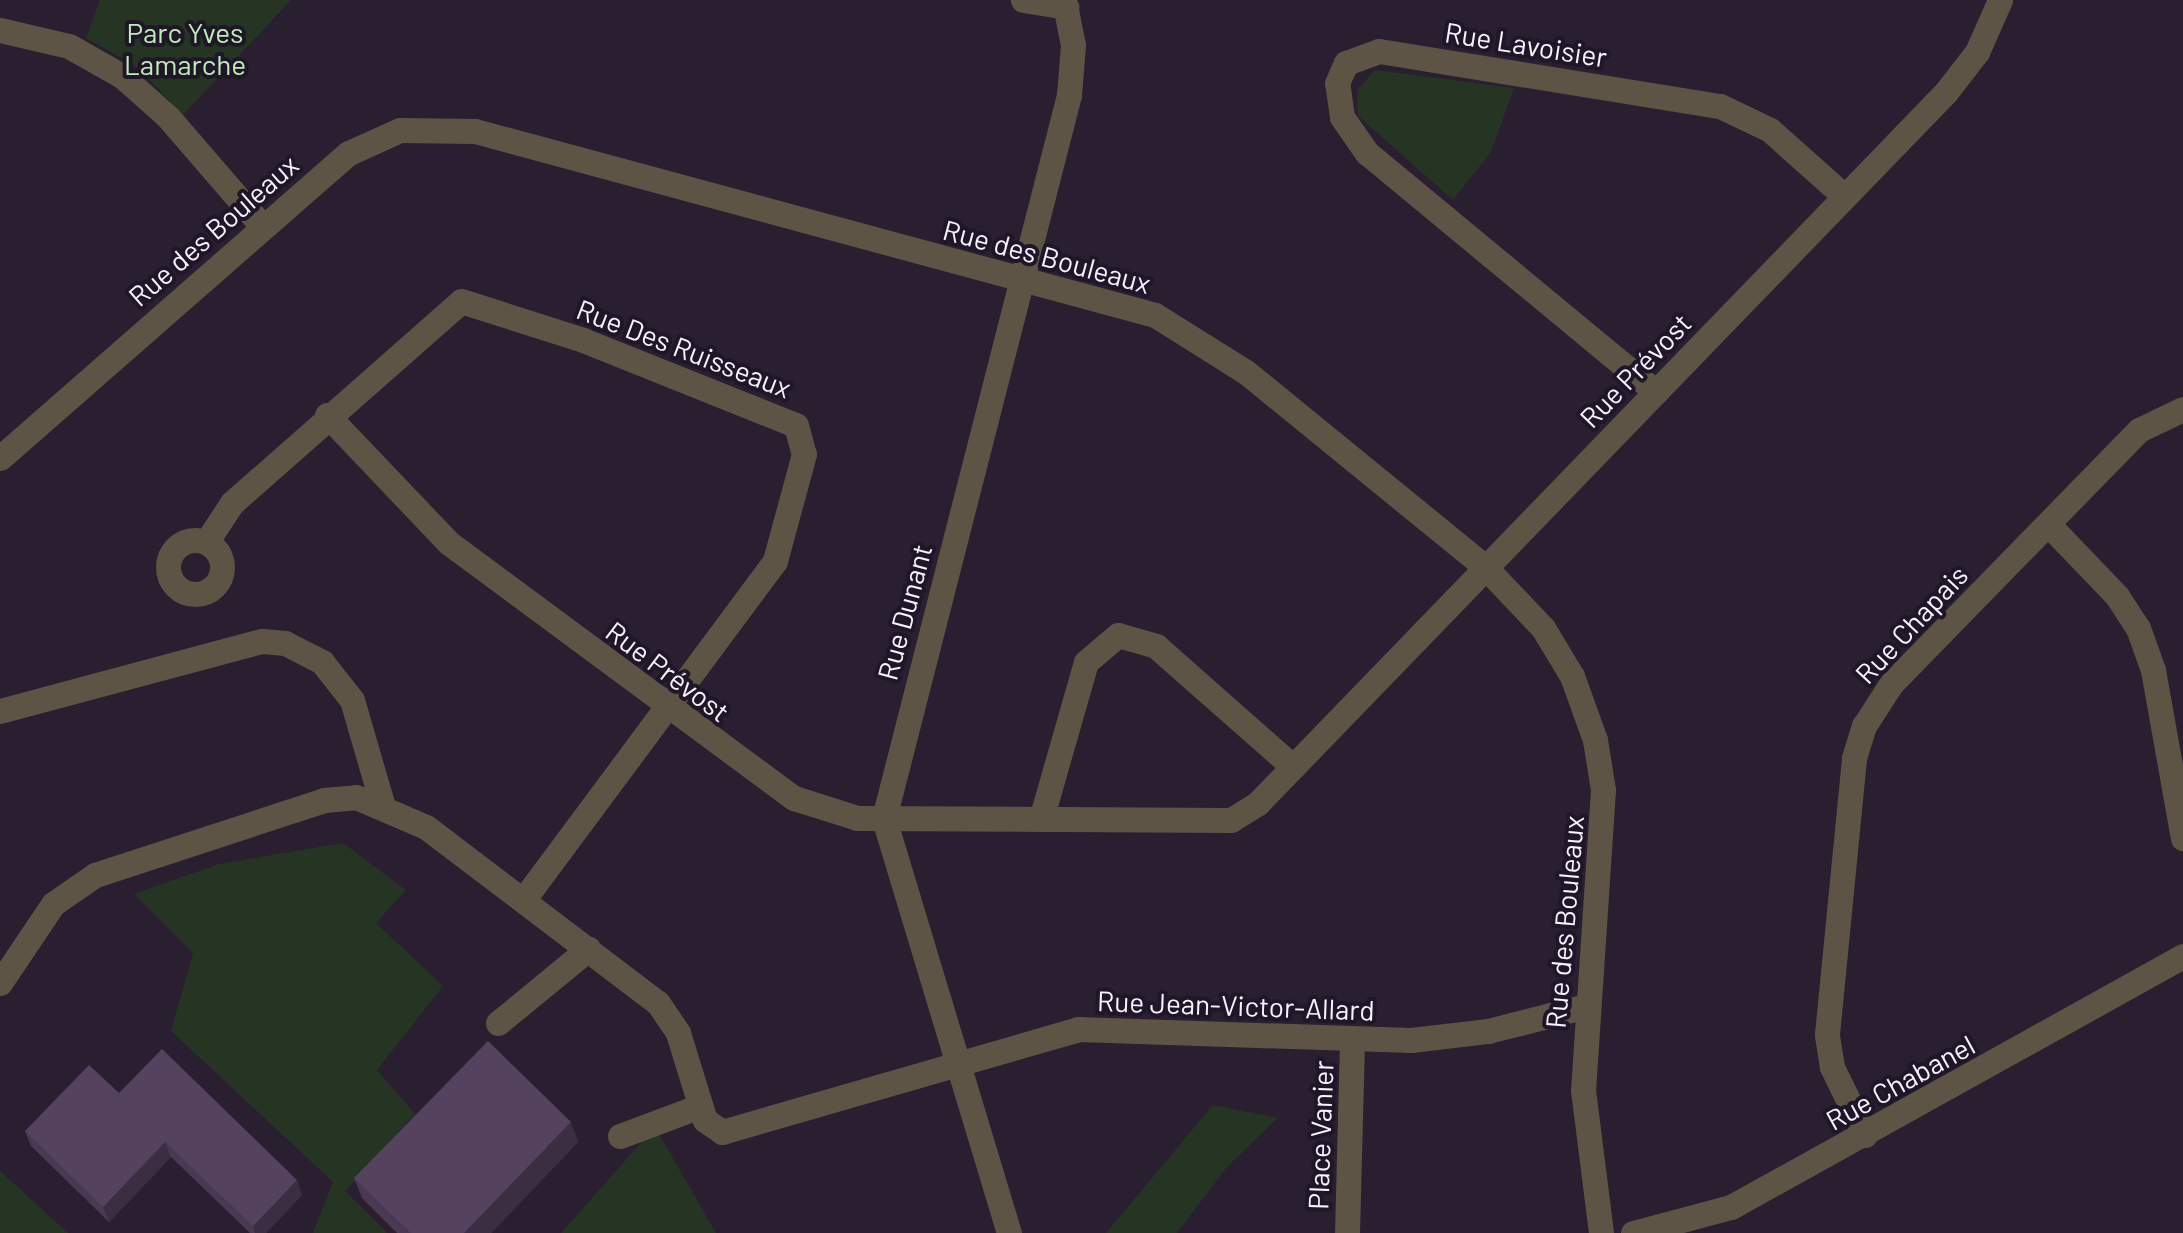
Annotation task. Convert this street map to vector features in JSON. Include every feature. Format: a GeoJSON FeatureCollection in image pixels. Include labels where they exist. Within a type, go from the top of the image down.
{"type":"FeatureCollection","features":[{"type":"Feature","properties":{"kind":"street"},"geometry":{"type":"LineString","coordinates":[[1022,0],[1065,4]]}},
{"type":"Feature","properties":{"kind":"street","name":"Rue Prévost"},"geometry":{"type":"LineString","coordinates":[[327,415],[435,532],[666,707],[794,798],[844,816],[1221,822],[1251,810],[1964,70],[2000,0]]}},
{"type":"Feature","properties":{"kind":"street","name":"Rue Dunant"},"geometry":{"type":"LineString","coordinates":[[884,818],[1072,78],[1065,4]]}},
{"type":"Feature","properties":{"kind":"street"},"geometry":{"type":"LineString","coordinates":[[0,30],[53,40],[122,76],[168,116],[262,226]]}},
{"type":"Feature","properties":{"kind":"street","name":"Rue Lavoisier"},"geometry":{"type":"LineString","coordinates":[[1656,392],[1367,153],[1342,117],[1337,82],[1346,62],[1379,51],[1720,106],[1770,130],[1844,196]]}},
{"type":"Feature","properties":{"kind":"street","name":"Rue des Bouleaux"},"geometry":{"type":"LineString","coordinates":[[0,458],[262,226],[363,144],[400,130],[440,126],[1124,302],[1196,338],[1486,568],[1555,646],[1595,740],[1604,818],[1586,1006],[1585,1121],[1601,1233]]}},
{"type":"Feature","properties":{"kind":"street","name":"Rue Des Ruisseaux"},"geometry":{"type":"LineString","coordinates":[[207,541],[232,503],[327,415],[436,316],[468,300],[790,420],[804,454],[779,554],[523,900]]}},
{"type":"Feature","properties":{"kind":"street","name":"Rue Chapais"},"geometry":{"type":"LineString","coordinates":[[1865,1135],[1832,1066],[1827,1034],[1858,743],[1891,684],[2146,423],[2183,409]]}},
{"type":"Feature","properties":{"kind":"street"},"geometry":{"type":"LineString","coordinates":[[2048,524],[2116,596],[2138,628],[2153,670],[2183,838]]}},
{"type":"Feature","properties":{"kind":"street"},"geometry":{"type":"LineString","coordinates":[[1042,819],[1086,662],[1118,635],[1156,646],[1292,766]]}},
{"type":"Feature","properties":{"kind":"street"},"geometry":{"type":"LineString","coordinates":[[0,710],[262,641],[285,642],[322,662],[352,700],[382,803]]}},
{"type":"Feature","properties":{"kind":"street"},"geometry":{"type":"LineString","coordinates":[[0,984],[9,951],[53,904],[109,870],[324,800],[382,803],[523,900],[667,1013],[700,1106],[620,1136]]}},
{"type":"Feature","properties":{"kind":"street"},"geometry":{"type":"LineString","coordinates":[[884,818],[1009,1233]]}},
{"type":"Feature","properties":{"kind":"street"},"geometry":{"type":"LineString","coordinates":[[498,1023],[588,950]]}},
{"type":"Feature","properties":{"kind":"street","name":"Rue Chabanel"},"geometry":{"type":"LineString","coordinates":[[1633,1233],[1730,1207],[2183,956]]}},
{"type":"Feature","properties":{"kind":"street","name":"Rue Jean-Victor-Allard"},"geometry":{"type":"LineString","coordinates":[[700,1106],[715,1129],[737,1132],[957,1062],[1078,1029],[1352,1040],[1464,1035],[1586,1006]]}},
{"type":"Feature","properties":{"kind":"street","name":"Place Vanier"},"geometry":{"type":"LineString","coordinates":[[1347,1233],[1352,1040]]}},
{"type":"Feature","properties":{"kind":"green space","name":"Parc Yves Lamarche"},"geometry":{"type":"Polygon","coordinates":[[[100,0],[291,0],[183,115],[136,66],[86,38],[100,0]]]}},
{"type":"Feature","properties":{"kind":"green space"},"geometry":{"type":"Polygon","coordinates":[[[1375,70],[1514,88],[1491,152],[1453,200],[1358,116],[1357,90],[1375,70]]]}},
{"type":"Feature","properties":{"kind":"green space"},"geometry":{"type":"Polygon","coordinates":[[[343,843],[406,890],[376,923],[443,986],[377,1070],[415,1114],[345,1191],[387,1233],[313,1233],[333,1182],[171,1031],[193,953],[134,894],[219,864],[343,843]]]}},
{"type":"Feature","properties":{"kind":"green space"},"geometry":{"type":"Polygon","coordinates":[[[1213,1105],[1278,1118],[1227,1167],[1177,1233],[1106,1233],[1213,1105]]]}},
{"type":"Feature","properties":{"kind":"green space"},"geometry":{"type":"Polygon","coordinates":[[[655,1127],[716,1233],[561,1233],[655,1127]]]}},
{"type":"Feature","properties":{"kind":"green space"},"geometry":{"type":"Polygon","coordinates":[[[0,1171],[68,1233],[0,1233],[0,1171]]]}},
{"type":"Feature","properties":{"kind":"building"},"geometry":{"type":"Polygon","coordinates":[[[488,1041],[571,1122],[464,1233],[411,1233],[354,1178],[488,1041]]]}},
{"type":"Feature","properties":{"kind":"building"},"geometry":{"type":"Polygon","coordinates":[[[162,1049],[297,1180],[253,1226],[165,1142],[103,1207],[25,1131],[89,1065],[119,1093],[162,1049]]]}}]}
